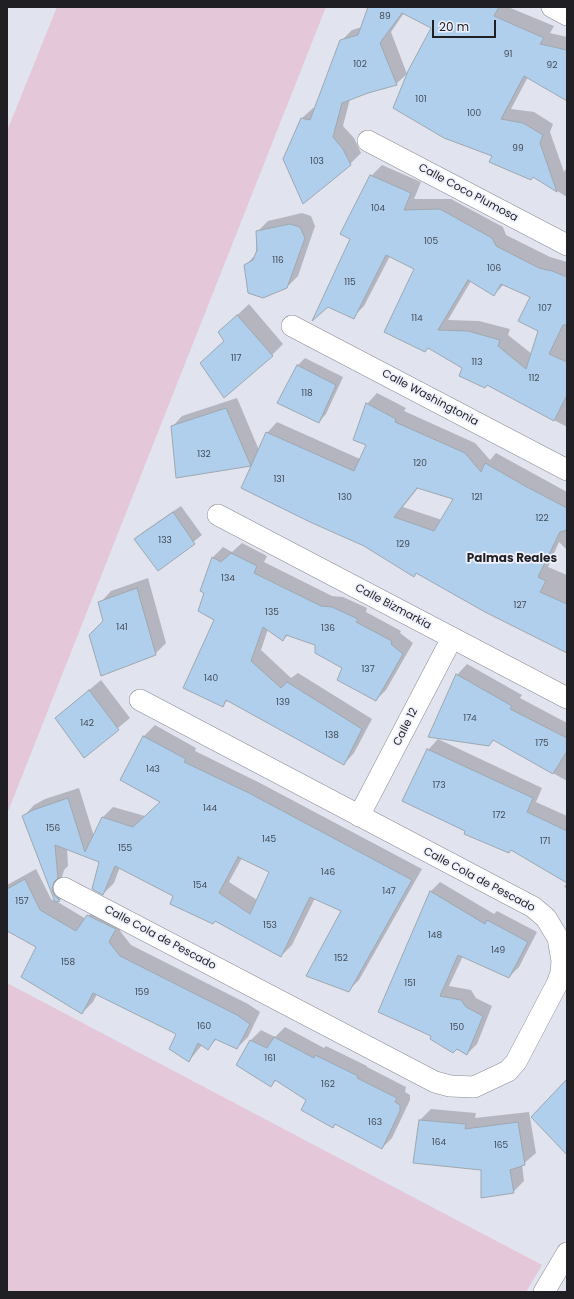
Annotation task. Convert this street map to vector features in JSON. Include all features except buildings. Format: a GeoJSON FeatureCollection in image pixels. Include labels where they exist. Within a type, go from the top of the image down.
{"type":"FeatureCollection","features":[{"type":"Feature","properties":{"kind":"street"},"geometry":{"type":"LineString","coordinates":[[552,7],[567,15]]}},
{"type":"Feature","properties":{"kind":"street","name":"Calle Coco Plumosa"},"geometry":{"type":"LineString","coordinates":[[368,140],[567,245]]}},
{"type":"Feature","properties":{"kind":"street","name":"Calle Washingtonia"},"geometry":{"type":"LineString","coordinates":[[292,326],[567,470]]}},
{"type":"Feature","properties":{"kind":"street","name":"Calle Bizmarkia"},"geometry":{"type":"LineString","coordinates":[[218,515],[567,698]]}},
{"type":"Feature","properties":{"kind":"street","name":"Calle 12"},"geometry":{"type":"LineString","coordinates":[[359,816],[452,638]]}},
{"type":"Feature","properties":{"kind":"street","name":"Calle Cola de Pescado"},"geometry":{"type":"LineString","coordinates":[[64,888],[435,1082],[462,1088],[474,1087],[508,1071],[516,1062],[557,984],[561,973],[561,952],[552,927],[533,907],[140,700]]}},
{"type":"Feature","properties":{"kind":"street"},"geometry":{"type":"LineString","coordinates":[[544,1292],[567,1253]]}},
{"type":"Feature","properties":{"kind":"shaded area"},"geometry":{"type":"Polygon","coordinates":[[[57,7],[326,7],[7,814],[7,131],[57,7]]]}},
{"type":"Feature","properties":{"kind":"shaded area"},"geometry":{"type":"Polygon","coordinates":[[[7,983],[542,1265],[526,1292],[7,1292],[7,983]]]}},
{"type":"Feature","properties":{"kind":"district","name":"Palmas Reales"},"geometry":{"type":"Point","coordinates":[512,559]}}]}
